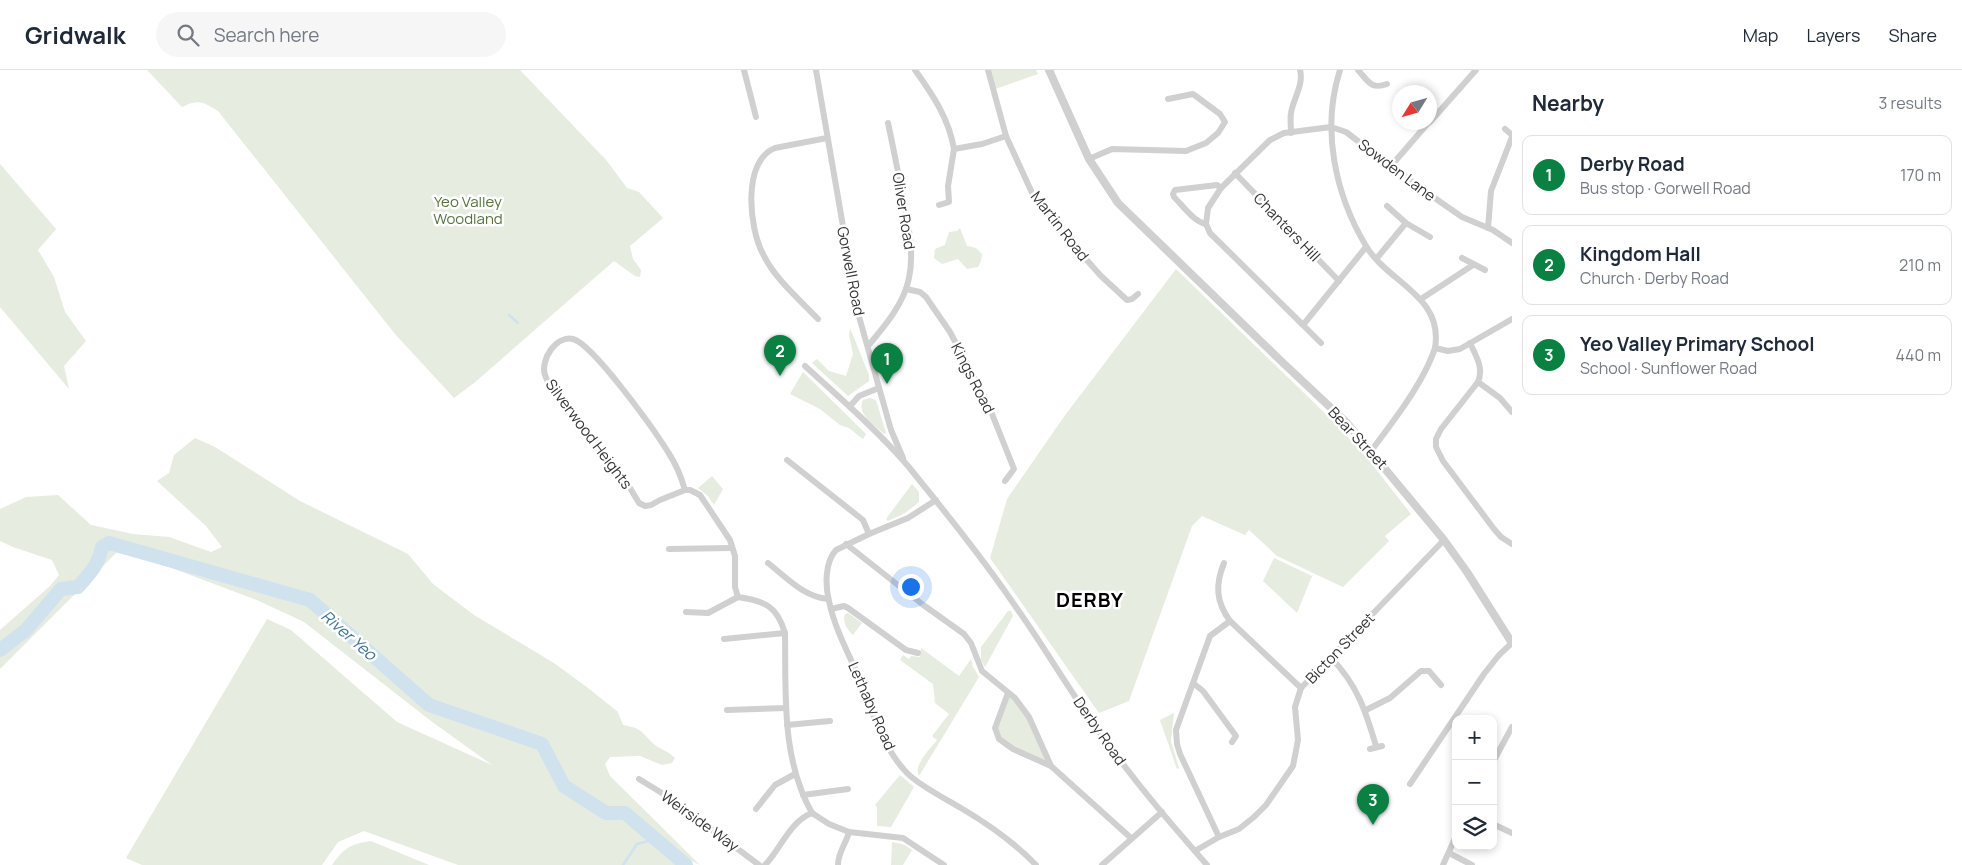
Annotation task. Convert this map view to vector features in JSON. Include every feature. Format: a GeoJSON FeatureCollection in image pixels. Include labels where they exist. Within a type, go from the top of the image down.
{"type":"FeatureCollection","features":[{"type":"Feature","properties":{"kind":"street"},"geometry":{"type":"LineString","coordinates":[[744,70],[756,117]]}},
{"type":"Feature","properties":{"kind":"street","name":"Gorwell Road"},"geometry":{"type":"LineString","coordinates":[[816,70],[858,313],[894,440],[908,466]]}},
{"type":"Feature","properties":{"kind":"street"},"geometry":{"type":"LineString","coordinates":[[915,70],[936,99],[947,123],[954,149],[948,186],[950,199],[949,202],[939,205]]}},
{"type":"Feature","properties":{"kind":"street","name":"Martin Road"},"geometry":{"type":"LineString","coordinates":[[988,70],[1006,136],[1033,195],[1059,229],[1101,276],[1127,300],[1132,299],[1138,294]]}},
{"type":"Feature","properties":{"kind":"street","name":"Bear Street"},"geometry":{"type":"LineString","coordinates":[[1049,70],[1089,159],[1118,203],[1347,423],[1444,540],[1467,572],[1512,643]]}},
{"type":"Feature","properties":{"kind":"street"},"geometry":{"type":"LineString","coordinates":[[1291,133],[1291,112],[1299,88],[1302,74],[1300,70]]}},
{"type":"Feature","properties":{"kind":"street"},"geometry":{"type":"LineString","coordinates":[[1340,70],[1333,97],[1331,127],[1334,167],[1347,207],[1366,247],[1421,299],[1433,319],[1436,336],[1435,348],[1430,362],[1371,451]]}},
{"type":"Feature","properties":{"kind":"street"},"geometry":{"type":"LineString","coordinates":[[1358,70],[1372,86],[1378,87],[1387,84]]}},
{"type":"Feature","properties":{"kind":"street"},"geometry":{"type":"LineString","coordinates":[[1437,113],[1476,70]]}},
{"type":"Feature","properties":{"kind":"street"},"geometry":{"type":"LineString","coordinates":[[1089,159],[1112,149],[1186,151],[1206,143],[1218,133],[1225,122],[1220,114],[1193,94],[1168,99]]}},
{"type":"Feature","properties":{"kind":"street","name":"Oliver Road"},"geometry":{"type":"LineString","coordinates":[[868,346],[887,323],[906,289],[911,260],[908,226],[888,123]]}},
{"type":"Feature","properties":{"kind":"street"},"geometry":{"type":"LineString","coordinates":[[1321,343],[1210,233],[1206,224],[1208,208],[1221,188],[1270,140],[1284,133],[1331,127]]}},
{"type":"Feature","properties":{"kind":"street","name":"Sowden Lane"},"geometry":{"type":"LineString","coordinates":[[1331,127],[1346,132],[1462,218],[1488,228],[1512,243]]}},
{"type":"Feature","properties":{"kind":"street"},"geometry":{"type":"LineString","coordinates":[[1488,228],[1491,192],[1512,136],[1506,129]]}},
{"type":"Feature","properties":{"kind":"street"},"geometry":{"type":"LineString","coordinates":[[1391,166],[1422,130]]}},
{"type":"Feature","properties":{"kind":"street"},"geometry":{"type":"LineString","coordinates":[[954,149],[982,144],[1006,136]]}},
{"type":"Feature","properties":{"kind":"street"},"geometry":{"type":"LineString","coordinates":[[818,319],[770,266],[762,253],[756,233],[752,201],[754,175],[768,151],[827,138]]}},
{"type":"Feature","properties":{"kind":"street","name":"Chanters Hill"},"geometry":{"type":"LineString","coordinates":[[1235,173],[1339,280]]}},
{"type":"Feature","properties":{"kind":"street"},"geometry":{"type":"LineString","coordinates":[[1206,224],[1201,223],[1191,214],[1173,194],[1175,190],[1217,185],[1221,188]]}},
{"type":"Feature","properties":{"kind":"street"},"geometry":{"type":"LineString","coordinates":[[1387,206],[1406,223],[1430,237]]}},
{"type":"Feature","properties":{"kind":"street"},"geometry":{"type":"LineString","coordinates":[[1377,258],[1406,223]]}},
{"type":"Feature","properties":{"kind":"street"},"geometry":{"type":"LineString","coordinates":[[1303,325],[1366,247]]}},
{"type":"Feature","properties":{"kind":"street"},"geometry":{"type":"LineString","coordinates":[[1462,258],[1485,270]]}},
{"type":"Feature","properties":{"kind":"street"},"geometry":{"type":"LineString","coordinates":[[1421,299],[1473,265]]}},
{"type":"Feature","properties":{"kind":"street","name":"Kings Road"},"geometry":{"type":"LineString","coordinates":[[906,289],[920,292],[926,297],[968,364],[988,404],[1014,469],[1005,481]]}},
{"type":"Feature","properties":{"kind":"street"},"geometry":{"type":"LineString","coordinates":[[1435,348],[1455,350],[1512,319]]}},
{"type":"Feature","properties":{"kind":"street","name":"Silverwood Heights"},"geometry":{"type":"LineString","coordinates":[[571,338],[588,348],[619,385],[668,451],[681,474],[685,490],[660,500],[651,506],[639,503],[630,488],[570,409],[553,390],[545,377],[545,364],[553,347],[560,341],[571,338]]}},
{"type":"Feature","properties":{"kind":"street"},"geometry":{"type":"LineString","coordinates":[[1470,343],[1480,365],[1481,375],[1478,382],[1441,429],[1436,439],[1436,447],[1443,461],[1494,529],[1501,537],[1512,544]]}},
{"type":"Feature","properties":{"kind":"street","name":"Derby Road"},"geometry":{"type":"LineString","coordinates":[[805,366],[850,406],[908,466],[936,500],[1018,609],[1108,745],[1207,865]]}},
{"type":"Feature","properties":{"kind":"street"},"geometry":{"type":"LineString","coordinates":[[1478,382],[1500,398],[1512,412]]}},
{"type":"Feature","properties":{"kind":"street"},"geometry":{"type":"LineString","coordinates":[[850,406],[859,396],[879,388]]}},
{"type":"Feature","properties":{"kind":"street"},"geometry":{"type":"LineString","coordinates":[[786,460],[863,520],[869,534]]}},
{"type":"Feature","properties":{"kind":"street"},"geometry":{"type":"LineString","coordinates":[[685,490],[696,492],[703,498],[717,519],[732,548],[735,556],[735,587],[738,597]]}},
{"type":"Feature","properties":{"kind":"street"},"geometry":{"type":"LineString","coordinates":[[936,500],[908,518],[846,544],[922,604],[964,634],[971,643],[982,671],[1015,698],[1029,717],[1051,766]]}},
{"type":"Feature","properties":{"kind":"street","name":"Bicton Street"},"geometry":{"type":"LineString","coordinates":[[1195,851],[1219,836],[1239,829],[1254,818],[1266,805],[1292,766],[1298,740],[1295,707],[1301,688],[1444,540]]}},
{"type":"Feature","properties":{"kind":"street","name":"Lethaby Road"},"geometry":{"type":"LineString","coordinates":[[846,544],[836,550],[830,559],[826,581],[828,599],[882,734],[899,764],[910,776],[1012,842],[1036,865]]}},
{"type":"Feature","properties":{"kind":"street"},"geometry":{"type":"LineString","coordinates":[[669,548],[732,548]]}},
{"type":"Feature","properties":{"kind":"street"},"geometry":{"type":"LineString","coordinates":[[768,562],[806,594],[815,598],[828,599]]}},
{"type":"Feature","properties":{"kind":"street"},"geometry":{"type":"LineString","coordinates":[[1224,563],[1218,578],[1217,591],[1223,611],[1230,621],[1301,688]]}},
{"type":"Feature","properties":{"kind":"street"},"geometry":{"type":"LineString","coordinates":[[686,612],[708,612],[738,597],[759,600],[771,607],[781,620],[785,634],[787,725],[795,774],[812,813],[829,824],[849,832],[903,838],[944,865]]}},
{"type":"Feature","properties":{"kind":"street"},"geometry":{"type":"LineString","coordinates":[[831,608],[844,606],[848,608],[906,650],[918,653]]}},
{"type":"Feature","properties":{"kind":"street"},"geometry":{"type":"LineString","coordinates":[[1219,836],[1184,766],[1177,744],[1178,722],[1210,636],[1230,621]]}},
{"type":"Feature","properties":{"kind":"street"},"geometry":{"type":"LineString","coordinates":[[724,639],[785,634]]}},
{"type":"Feature","properties":{"kind":"street"},"geometry":{"type":"LineString","coordinates":[[1410,784],[1484,674],[1499,655],[1512,643]]}},
{"type":"Feature","properties":{"kind":"street"},"geometry":{"type":"LineString","coordinates":[[1331,658],[1351,681],[1366,710],[1376,747]]}},
{"type":"Feature","properties":{"kind":"street"},"geometry":{"type":"LineString","coordinates":[[1366,710],[1390,698],[1421,671],[1429,671],[1441,685]]}},
{"type":"Feature","properties":{"kind":"street"},"geometry":{"type":"LineString","coordinates":[[1193,682],[1203,691],[1236,736],[1232,742]]}},
{"type":"Feature","properties":{"kind":"street"},"geometry":{"type":"LineString","coordinates":[[1008,693],[995,728],[999,739],[1013,749],[1051,766],[1131,838]]}},
{"type":"Feature","properties":{"kind":"street"},"geometry":{"type":"LineString","coordinates":[[726,710],[786,708]]}},
{"type":"Feature","properties":{"kind":"street"},"geometry":{"type":"LineString","coordinates":[[787,725],[830,721]]}},
{"type":"Feature","properties":{"kind":"street"},"geometry":{"type":"LineString","coordinates":[[1494,760],[1512,727]]}},
{"type":"Feature","properties":{"kind":"street"},"geometry":{"type":"LineString","coordinates":[[756,809],[775,785],[795,774]]}},
{"type":"Feature","properties":{"kind":"street","name":"Weirside Way"},"geometry":{"type":"LineString","coordinates":[[639,779],[670,798],[758,865]]}},
{"type":"Feature","properties":{"kind":"street"},"geometry":{"type":"LineString","coordinates":[[803,796],[848,789]]}},
{"type":"Feature","properties":{"kind":"street"},"geometry":{"type":"LineString","coordinates":[[1102,865],[1162,812]]}},
{"type":"Feature","properties":{"kind":"street"},"geometry":{"type":"LineString","coordinates":[[765,865],[790,831],[806,815],[812,813]]}},
{"type":"Feature","properties":{"kind":"street"},"geometry":{"type":"LineString","coordinates":[[1497,826],[1512,833]]}},
{"type":"Feature","properties":{"kind":"street"},"geometry":{"type":"LineString","coordinates":[[838,865],[838,855],[846,844],[849,832]]}},
{"type":"Feature","properties":{"kind":"street"},"geometry":{"type":"LineString","coordinates":[[1444,865],[1452,846]]}},
{"type":"Feature","properties":{"kind":"street"},"geometry":{"type":"LineString","coordinates":[[1449,853],[1472,865]]}},
{"type":"Feature","properties":{"kind":"green space","name":"Yeo Valley Woodland"},"geometry":{"type":"Polygon","coordinates":[[[147,70],[520,70],[607,161],[627,188],[639,192],[663,218],[630,246],[633,259],[641,270],[640,277],[635,276],[614,261],[474,383],[454,398],[395,334],[218,111],[208,105],[197,102],[182,107],[147,70]]]}},
{"type":"Feature","properties":{"kind":"green space"},"geometry":{"type":"Polygon","coordinates":[[[991,70],[1036,70],[1038,74],[995,89],[991,70]]]}},
{"type":"Feature","properties":{"kind":"green space"},"geometry":{"type":"Polygon","coordinates":[[[0,164],[56,229],[38,250],[54,277],[65,312],[86,341],[64,366],[69,389],[0,307],[0,164]]]}},
{"type":"Feature","properties":{"kind":"green space"},"geometry":{"type":"Polygon","coordinates":[[[960,228],[967,246],[976,248],[982,254],[978,267],[967,269],[958,259],[942,264],[934,258],[935,249],[945,245],[949,232],[957,231],[960,228]]]}},
{"type":"Feature","properties":{"kind":"green space"},"geometry":{"type":"Polygon","coordinates":[[[1176,269],[1333,421],[1364,454],[1411,514],[1385,536],[1389,541],[1343,587],[1277,556],[1249,530],[1245,535],[1202,516],[1192,526],[1129,701],[1099,713],[990,558],[1007,499],[1063,418],[1176,269]]]}},
{"type":"Feature","properties":{"kind":"green space"},"geometry":{"type":"Polygon","coordinates":[[[850,328],[869,375],[869,381],[848,396],[812,363],[817,359],[829,371],[846,376],[853,354],[849,335],[850,328]]]}},
{"type":"Feature","properties":{"kind":"green space"},"geometry":{"type":"Polygon","coordinates":[[[803,372],[866,434],[863,439],[849,428],[840,425],[820,409],[790,394],[803,372]]]}},
{"type":"Feature","properties":{"kind":"green space"},"geometry":{"type":"Polygon","coordinates":[[[870,398],[876,400],[886,433],[884,434],[867,419],[862,410],[863,400],[870,398]]]}},
{"type":"Feature","properties":{"kind":"green space"},"geometry":{"type":"Polygon","coordinates":[[[195,438],[215,447],[300,501],[408,554],[433,584],[474,615],[554,663],[618,712],[623,725],[640,731],[658,747],[673,756],[675,758],[672,763],[662,765],[640,756],[610,757],[605,764],[610,776],[700,865],[682,856],[683,865],[458,865],[364,831],[338,842],[322,865],[142,865],[126,858],[267,619],[291,630],[397,722],[492,765],[431,721],[304,622],[259,601],[153,561],[118,551],[0,669],[0,630],[50,586],[59,575],[52,560],[0,541],[0,509],[26,497],[58,495],[91,525],[133,534],[169,537],[211,552],[222,547],[206,526],[157,481],[169,473],[174,455],[195,438]]]}},
{"type":"Feature","properties":{"kind":"green space"},"geometry":{"type":"Polygon","coordinates":[[[712,476],[723,489],[714,505],[708,496],[698,488],[712,476]]]}},
{"type":"Feature","properties":{"kind":"green space"},"geometry":{"type":"Polygon","coordinates":[[[912,484],[919,492],[919,502],[905,513],[888,521],[886,519],[912,484]]]}},
{"type":"Feature","properties":{"kind":"green space"},"geometry":{"type":"Polygon","coordinates":[[[1274,558],[1312,576],[1297,613],[1263,581],[1274,558]]]}},
{"type":"Feature","properties":{"kind":"green space"},"geometry":{"type":"Polygon","coordinates":[[[1008,611],[1011,611],[1013,616],[985,667],[981,660],[981,647],[1008,611]]]}},
{"type":"Feature","properties":{"kind":"green space"},"geometry":{"type":"Polygon","coordinates":[[[848,613],[862,623],[853,635],[845,622],[845,614],[848,613]]]}},
{"type":"Feature","properties":{"kind":"green space"},"geometry":{"type":"Polygon","coordinates":[[[921,648],[959,676],[971,659],[979,677],[919,776],[918,767],[920,762],[937,740],[932,736],[949,714],[935,703],[933,684],[900,660],[903,655],[909,659],[911,656],[920,657],[921,648]]]}},
{"type":"Feature","properties":{"kind":"green space"},"geometry":{"type":"Polygon","coordinates":[[[1008,693],[1028,717],[1050,766],[1000,739],[995,728],[1008,693]]]}},
{"type":"Feature","properties":{"kind":"green space"},"geometry":{"type":"Polygon","coordinates":[[[1174,713],[1171,741],[1179,768],[1177,769],[1160,720],[1174,713]]]}},
{"type":"Feature","properties":{"kind":"green space"},"geometry":{"type":"Polygon","coordinates":[[[900,775],[914,787],[891,827],[877,826],[877,807],[875,805],[900,775]]]}},
{"type":"Feature","properties":{"kind":"green space"},"geometry":{"type":"Polygon","coordinates":[[[371,841],[429,865],[332,865],[348,848],[371,841]]]}},
{"type":"Feature","properties":{"kind":"green space"},"geometry":{"type":"Polygon","coordinates":[[[892,842],[905,845],[912,850],[903,865],[891,865],[892,842]]]}},
{"type":"Feature","properties":{"kind":"waterway"},"geometry":{"type":"LineString","coordinates":[[509,315],[518,323]]}},
{"type":"Feature","properties":{"kind":"waterway","name":"River Yeo"},"geometry":{"type":"LineString","coordinates":[[0,650],[26,630],[61,589],[78,587],[96,564],[102,547],[109,543],[310,600],[429,705],[542,744],[564,786],[606,813],[625,813],[686,865]]}},
{"type":"Feature","properties":{"kind":"waterway"},"geometry":{"type":"LineString","coordinates":[[623,865],[637,844],[656,839]]}},
{"type":"Feature","properties":{"kind":"place","name":"Kingdom Hall"},"geometry":{"type":"Point","coordinates":[780,376]}},
{"type":"Feature","properties":{"kind":"place","name":"Derby Road"},"geometry":{"type":"Point","coordinates":[887,384]}},
{"type":"Feature","properties":{"kind":"place","name":"Yeo Valley Primary School"},"geometry":{"type":"Point","coordinates":[1373,825]}},
{"type":"Feature","properties":{"kind":"district","name":"DERBY"},"geometry":{"type":"Point","coordinates":[1090,599]}}]}
